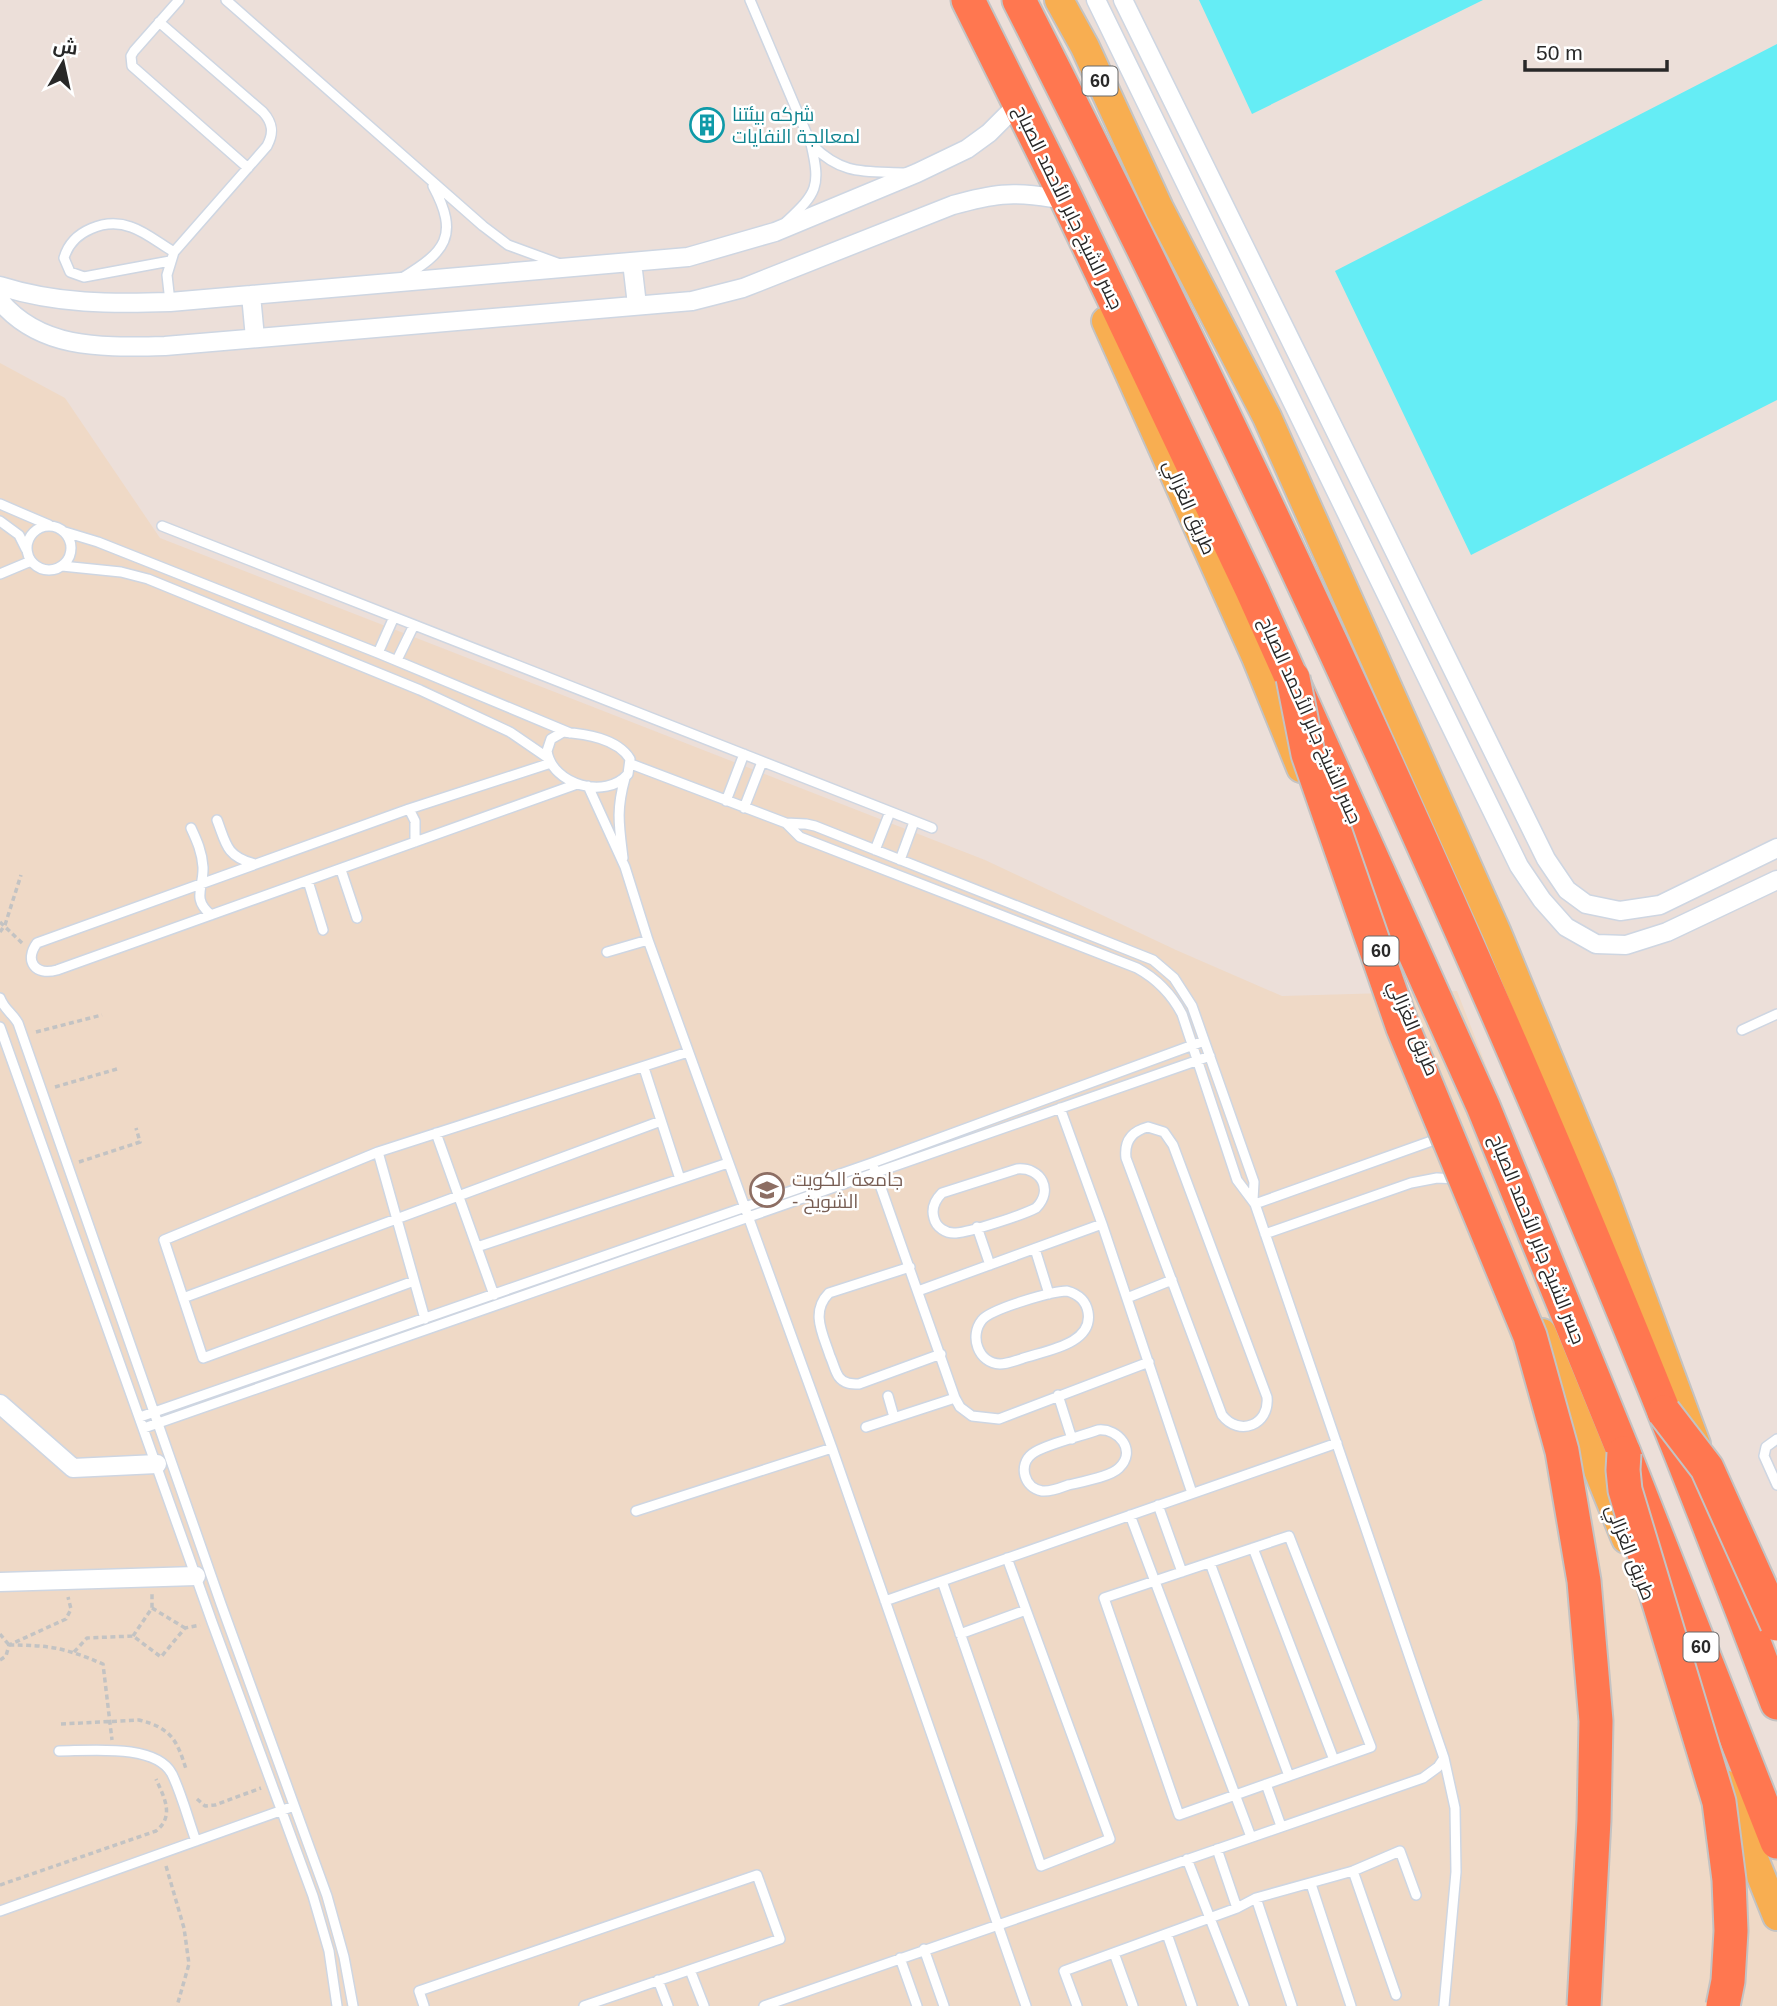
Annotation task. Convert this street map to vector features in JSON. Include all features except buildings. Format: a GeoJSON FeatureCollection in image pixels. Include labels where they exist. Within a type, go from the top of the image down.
{"type":"FeatureCollection","features":[{"type":"Feature","properties":{"kind":"highway","name":"جسر الشيخ جابر الأحمد الصباح"},"geometry":{"type":"LineString","coordinates":[[968,0],[1054,173],[1293,678],[1483,1106],[1625,1453]]}},
{"type":"Feature","properties":{"kind":"highway","name":"60"},"geometry":{"type":"LineString","coordinates":[[1019,0],[1094,149],[1354,690],[1507,1036],[1711,1528],[1777,1703]]}},
{"type":"Feature","properties":{"kind":"highway"},"geometry":{"type":"LineString","coordinates":[[1293,678],[1308,754],[1399,1015],[1530,1336],[1562,1451],[1584,1581],[1596,1721],[1594,1833],[1584,2006]]}},
{"type":"Feature","properties":{"kind":"highway"},"geometry":{"type":"LineString","coordinates":[[1664,1412],[1707,1468],[1777,1624]]}},
{"type":"Feature","properties":{"kind":"highway"},"geometry":{"type":"LineString","coordinates":[[1625,1453],[1622,1470],[1626,1490],[1719,1802],[1729,1880],[1731,1931],[1728,1981],[1723,2006]]}},
{"type":"Feature","properties":{"kind":"highway","name":"طريق الغزالي"},"geometry":{"type":"LineString","coordinates":[[1625,1453],[1777,1842]]}},
{"type":"Feature","properties":{"kind":"main road","name":"طريق الغزالي"},"geometry":{"type":"LineString","coordinates":[[951,0],[1011,111],[1052,198],[1245,632],[1320,816],[1485,1191],[1777,1916]]}},
{"type":"Feature","properties":{"kind":"main road","name":"60"},"geometry":{"type":"LineString","coordinates":[[1059,0],[1084,47],[1159,208],[1267,417],[1497,933],[1600,1184],[1777,1657]]}},
{"type":"Feature","properties":{"kind":"street"},"geometry":{"type":"LineString","coordinates":[[1096,0],[1520,866],[1542,900],[1566,927],[1596,944],[1626,945],[1667,932],[1777,880]]}},
{"type":"Feature","properties":{"kind":"street"},"geometry":{"type":"LineString","coordinates":[[1123,0],[1546,859],[1567,890],[1586,904],[1620,911],[1660,905],[1777,848]]}},
{"type":"Feature","properties":{"kind":"street"},"geometry":{"type":"LineString","coordinates":[[0,286],[29,295],[90,304],[170,302],[688,257],[775,232],[917,173],[978,141],[1011,111]]}},
{"type":"Feature","properties":{"kind":"street"},"geometry":{"type":"LineString","coordinates":[[0,301],[25,325],[44,335],[92,345],[165,346],[692,301],[743,288],[904,224],[985,196],[1020,193],[1052,198]]}},
{"type":"Feature","properties":{"kind":"street"},"geometry":{"type":"LineString","coordinates":[[632,262],[636,306]]}},
{"type":"Feature","properties":{"kind":"street"},"geometry":{"type":"LineString","coordinates":[[251,295],[255,338]]}},
{"type":"Feature","properties":{"kind":"street"},"geometry":{"type":"LineString","coordinates":[[0,1404],[73,1468],[157,1464]]}},
{"type":"Feature","properties":{"kind":"street"},"geometry":{"type":"LineString","coordinates":[[0,1582],[196,1576]]}},
{"type":"Feature","properties":{"kind":"lane"},"geometry":{"type":"LineString","coordinates":[[179,0],[131,55],[132,66],[248,168]]}},
{"type":"Feature","properties":{"kind":"lane"},"geometry":{"type":"LineString","coordinates":[[226,0],[430,182],[508,245],[571,267]]}},
{"type":"Feature","properties":{"kind":"lane"},"geometry":{"type":"LineString","coordinates":[[750,0],[811,144],[817,181],[813,194],[775,232]]}},
{"type":"Feature","properties":{"kind":"lane"},"geometry":{"type":"LineString","coordinates":[[159,22],[268,118],[271,125],[271,140],[172,257],[167,289],[170,302]]}},
{"type":"Feature","properties":{"kind":"lane"},"geometry":{"type":"LineString","coordinates":[[811,144],[827,160],[843,168],[917,173]]}},
{"type":"Feature","properties":{"kind":"lane"},"geometry":{"type":"LineString","coordinates":[[394,282],[431,260],[442,247],[447,220],[430,182]]}},
{"type":"Feature","properties":{"kind":"lane"},"geometry":{"type":"LineString","coordinates":[[105,225],[130,226],[172,257],[85,277],[70,272],[64,258],[73,241],[82,233],[105,225]]}},
{"type":"Feature","properties":{"kind":"lane"},"geometry":{"type":"LineString","coordinates":[[0,504],[65,532],[98,542],[397,660],[570,733]]}},
{"type":"Feature","properties":{"kind":"lane"},"geometry":{"type":"LineString","coordinates":[[0,521],[19,535],[31,561],[40,569],[62,566],[121,572],[148,579],[420,690],[510,732],[549,761],[562,776],[577,784],[609,785],[625,778]]}},
{"type":"Feature","properties":{"kind":"lane"},"geometry":{"type":"LineString","coordinates":[[27,551],[31,536],[43,527],[51,526]]}},
{"type":"Feature","properties":{"kind":"lane"},"geometry":{"type":"LineString","coordinates":[[162,526],[932,828]]}},
{"type":"Feature","properties":{"kind":"lane"},"geometry":{"type":"LineString","coordinates":[[62,566],[68,561],[72,546],[65,532]]}},
{"type":"Feature","properties":{"kind":"lane"},"geometry":{"type":"LineString","coordinates":[[0,574],[31,561]]}},
{"type":"Feature","properties":{"kind":"lane"},"geometry":{"type":"LineString","coordinates":[[378,653],[394,617]]}},
{"type":"Feature","properties":{"kind":"lane"},"geometry":{"type":"LineString","coordinates":[[397,660],[414,625]]}},
{"type":"Feature","properties":{"kind":"lane"},"geometry":{"type":"LineString","coordinates":[[549,761],[548,745],[551,739],[563,732],[597,738],[627,754],[631,764],[618,803],[625,867]]}},
{"type":"Feature","properties":{"kind":"lane"},"geometry":{"type":"LineString","coordinates":[[726,801],[744,754]]}},
{"type":"Feature","properties":{"kind":"lane"},"geometry":{"type":"LineString","coordinates":[[549,761],[37,943],[31,952],[32,962],[37,970],[47,972],[341,870],[577,784]]}},
{"type":"Feature","properties":{"kind":"lane"},"geometry":{"type":"LineString","coordinates":[[744,808],[762,762]]}},
{"type":"Feature","properties":{"kind":"lane"},"geometry":{"type":"LineString","coordinates":[[631,764],[786,823],[815,826],[1153,960],[1174,978],[1184,991],[1254,1182],[1254,1202]]}},
{"type":"Feature","properties":{"kind":"lane"},"geometry":{"type":"LineString","coordinates":[[587,786],[625,867],[648,940],[832,1448],[1026,2006]]}},
{"type":"Feature","properties":{"kind":"lane"},"geometry":{"type":"LineString","coordinates":[[408,809],[415,821],[415,842]]}},
{"type":"Feature","properties":{"kind":"lane"},"geometry":{"type":"LineString","coordinates":[[875,850],[890,812]]}},
{"type":"Feature","properties":{"kind":"lane"},"geometry":{"type":"LineString","coordinates":[[216,820],[227,848],[239,859],[254,864]]}},
{"type":"Feature","properties":{"kind":"lane"},"geometry":{"type":"LineString","coordinates":[[900,860],[914,822]]}},
{"type":"Feature","properties":{"kind":"lane"},"geometry":{"type":"LineString","coordinates":[[786,823],[800,838],[1148,974],[1176,1003],[1237,1180],[1254,1202],[1444,1758],[1455,1808],[1456,1872],[1444,2006]]}},
{"type":"Feature","properties":{"kind":"lane"},"geometry":{"type":"LineString","coordinates":[[191,828],[202,858],[203,872],[199,890],[202,905],[211,915]]}},
{"type":"Feature","properties":{"kind":"lane"},"geometry":{"type":"LineString","coordinates":[[341,870],[357,918]]}},
{"type":"Feature","properties":{"kind":"lane"},"geometry":{"type":"LineString","coordinates":[[308,881],[323,930]]}},
{"type":"Feature","properties":{"kind":"lane"},"geometry":{"type":"LineString","coordinates":[[607,952],[648,940]]}},
{"type":"Feature","properties":{"kind":"lane"},"geometry":{"type":"LineString","coordinates":[[1,1007],[15,1018],[23,1035],[336,1924],[353,2006]]}},
{"type":"Feature","properties":{"kind":"lane"},"geometry":{"type":"LineString","coordinates":[[1742,1030],[1777,1014]]}},
{"type":"Feature","properties":{"kind":"lane"},"geometry":{"type":"LineString","coordinates":[[0,1027],[323,1924],[337,2006]]}},
{"type":"Feature","properties":{"kind":"lane"},"geometry":{"type":"LineString","coordinates":[[144,1428],[748,1218],[1204,1041]]}},
{"type":"Feature","properties":{"kind":"lane"},"geometry":{"type":"LineString","coordinates":[[414,1281],[203,1358],[164,1240],[378,1152],[688,1052]]}},
{"type":"Feature","properties":{"kind":"lane"},"geometry":{"type":"LineString","coordinates":[[140,1417],[744,1207],[1060,1108],[1210,1056]]}},
{"type":"Feature","properties":{"kind":"lane"},"geometry":{"type":"LineString","coordinates":[[644,1068],[680,1179]]}},
{"type":"Feature","properties":{"kind":"lane"},"geometry":{"type":"LineString","coordinates":[[1060,1108],[1102,1224],[1192,1493]]}},
{"type":"Feature","properties":{"kind":"lane"},"geometry":{"type":"LineString","coordinates":[[184,1298],[661,1121]]}},
{"type":"Feature","properties":{"kind":"lane"},"geometry":{"type":"LineString","coordinates":[[1148,1127],[1164,1132],[1172,1145],[1267,1396],[1266,1412],[1255,1424],[1248,1427],[1233,1425],[1222,1415],[1172,1280],[1126,1157],[1129,1138],[1140,1129],[1148,1127]]}},
{"type":"Feature","properties":{"kind":"lane"},"geometry":{"type":"LineString","coordinates":[[1254,1202],[1458,1132]]}},
{"type":"Feature","properties":{"kind":"lane"},"geometry":{"type":"LineString","coordinates":[[436,1133],[494,1294]]}},
{"type":"Feature","properties":{"kind":"lane"},"geometry":{"type":"LineString","coordinates":[[378,1152],[425,1319]]}},
{"type":"Feature","properties":{"kind":"lane"},"geometry":{"type":"LineString","coordinates":[[477,1247],[728,1163]]}},
{"type":"Feature","properties":{"kind":"lane"},"geometry":{"type":"LineString","coordinates":[[874,1168],[955,1398],[960,1407],[972,1416],[999,1419],[1149,1362]]}},
{"type":"Feature","properties":{"kind":"lane"},"geometry":{"type":"LineString","coordinates":[[1017,1169],[1030,1170],[1041,1178],[1045,1190],[1037,1208],[977,1227],[956,1233],[942,1229],[933,1218],[932,1211],[937,1198],[948,1190],[1017,1169]]}},
{"type":"Feature","properties":{"kind":"lane"},"geometry":{"type":"LineString","coordinates":[[1265,1234],[1411,1183],[1450,1178],[1485,1191]]}},
{"type":"Feature","properties":{"kind":"lane"},"geometry":{"type":"LineString","coordinates":[[918,1290],[1102,1224]]}},
{"type":"Feature","properties":{"kind":"lane"},"geometry":{"type":"LineString","coordinates":[[977,1227],[990,1265]]}},
{"type":"Feature","properties":{"kind":"lane"},"geometry":{"type":"LineString","coordinates":[[1035,1249],[1049,1294]]}},
{"type":"Feature","properties":{"kind":"lane"},"geometry":{"type":"LineString","coordinates":[[909,1267],[829,1293],[819,1308],[818,1322],[838,1377],[848,1383],[865,1382],[941,1354]]}},
{"type":"Feature","properties":{"kind":"lane"},"geometry":{"type":"LineString","coordinates":[[1127,1298],[1172,1280]]}},
{"type":"Feature","properties":{"kind":"lane"},"geometry":{"type":"LineString","coordinates":[[1067,1291],[1084,1302],[1089,1316],[1081,1336],[1069,1343],[1009,1363],[993,1363],[980,1353],[976,1345],[976,1329],[986,1316],[1049,1294],[1067,1291]]}},
{"type":"Feature","properties":{"kind":"lane"},"geometry":{"type":"LineString","coordinates":[[1058,1395],[1072,1439]]}},
{"type":"Feature","properties":{"kind":"lane"},"geometry":{"type":"LineString","coordinates":[[888,1396],[894,1417]]}},
{"type":"Feature","properties":{"kind":"lane"},"geometry":{"type":"LineString","coordinates":[[866,1427],[955,1398]]}},
{"type":"Feature","properties":{"kind":"lane"},"geometry":{"type":"LineString","coordinates":[[1098,1430],[1112,1432],[1118,1435],[1126,1448],[1124,1462],[1114,1472],[1049,1491],[1031,1486],[1025,1475],[1029,1456],[1072,1439],[1098,1430]]}},
{"type":"Feature","properties":{"kind":"lane"},"geometry":{"type":"LineString","coordinates":[[1777,1439],[1766,1447],[1764,1456],[1777,1486]]}},
{"type":"Feature","properties":{"kind":"lane"},"geometry":{"type":"LineString","coordinates":[[885,1601],[1337,1443]]}},
{"type":"Feature","properties":{"kind":"lane"},"geometry":{"type":"LineString","coordinates":[[636,1511],[832,1448]]}},
{"type":"Feature","properties":{"kind":"lane"},"geometry":{"type":"LineString","coordinates":[[1158,1506],[1182,1572]]}},
{"type":"Feature","properties":{"kind":"lane"},"geometry":{"type":"LineString","coordinates":[[1130,1515],[1251,1837]]}},
{"type":"Feature","properties":{"kind":"lane"},"geometry":{"type":"LineString","coordinates":[[1289,1536],[1371,1747],[1179,1815],[1104,1598],[1182,1572],[1289,1536]]}},
{"type":"Feature","properties":{"kind":"lane"},"geometry":{"type":"LineString","coordinates":[[1253,1548],[1334,1760]]}},
{"type":"Feature","properties":{"kind":"lane"},"geometry":{"type":"LineString","coordinates":[[942,1581],[1041,1866],[1110,1839],[1007,1558]]}},
{"type":"Feature","properties":{"kind":"lane"},"geometry":{"type":"LineString","coordinates":[[1210,1563],[1289,1776]]}},
{"type":"Feature","properties":{"kind":"lane"},"geometry":{"type":"LineString","coordinates":[[960,1634],[1026,1610]]}},
{"type":"Feature","properties":{"kind":"lane"},"geometry":{"type":"LineString","coordinates":[[60,1751],[114,1750],[159,1761],[171,1772],[196,1841]]}},
{"type":"Feature","properties":{"kind":"lane"},"geometry":{"type":"LineString","coordinates":[[764,2006],[1423,1778],[1438,1767],[1444,1758]]}},
{"type":"Feature","properties":{"kind":"lane"},"geometry":{"type":"LineString","coordinates":[[1265,1784],[1281,1825]]}},
{"type":"Feature","properties":{"kind":"lane"},"geometry":{"type":"LineString","coordinates":[[0,1911],[294,1806]]}},
{"type":"Feature","properties":{"kind":"lane"},"geometry":{"type":"LineString","coordinates":[[1217,1849],[1237,1908]]}},
{"type":"Feature","properties":{"kind":"lane"},"geometry":{"type":"LineString","coordinates":[[1077,2006],[1064,1971],[1237,1908],[1256,1898],[1353,1871],[1401,1851],[1416,1895]]}},
{"type":"Feature","properties":{"kind":"lane"},"geometry":{"type":"LineString","coordinates":[[1187,1858],[1212,1917],[1244,2006]]}},
{"type":"Feature","properties":{"kind":"lane"},"geometry":{"type":"LineString","coordinates":[[1353,1871],[1396,1995]]}},
{"type":"Feature","properties":{"kind":"lane"},"geometry":{"type":"LineString","coordinates":[[424,2006],[419,1991],[757,1875],[780,1939],[584,2006]]}},
{"type":"Feature","properties":{"kind":"lane"},"geometry":{"type":"LineString","coordinates":[[1311,1884],[1351,2006]]}},
{"type":"Feature","properties":{"kind":"lane"},"geometry":{"type":"LineString","coordinates":[[1256,1898],[1292,2006]]}},
{"type":"Feature","properties":{"kind":"lane"},"geometry":{"type":"LineString","coordinates":[[1167,1934],[1192,2006]]}},
{"type":"Feature","properties":{"kind":"lane"},"geometry":{"type":"LineString","coordinates":[[924,1949],[944,2006]]}},
{"type":"Feature","properties":{"kind":"lane"},"geometry":{"type":"LineString","coordinates":[[1114,1953],[1133,2006]]}},
{"type":"Feature","properties":{"kind":"lane"},"geometry":{"type":"LineString","coordinates":[[900,1958],[917,2006]]}},
{"type":"Feature","properties":{"kind":"lane"},"geometry":{"type":"LineString","coordinates":[[690,1969],[704,2006]]}},
{"type":"Feature","properties":{"kind":"lane"},"geometry":{"type":"LineString","coordinates":[[658,1980],[668,2006]]}},
{"type":"Feature","properties":{"kind":"path"},"geometry":{"type":"LineString","coordinates":[[0,932],[5,925],[20,875]]}},
{"type":"Feature","properties":{"kind":"path"},"geometry":{"type":"LineString","coordinates":[[0,922],[31,952]]}},
{"type":"Feature","properties":{"kind":"path"},"geometry":{"type":"LineString","coordinates":[[23,1035],[102,1015]]}},
{"type":"Feature","properties":{"kind":"path"},"geometry":{"type":"LineString","coordinates":[[42,1091],[117,1069]]}},
{"type":"Feature","properties":{"kind":"path"},"geometry":{"type":"LineString","coordinates":[[68,1165],[140,1142],[136,1128]]}},
{"type":"Feature","properties":{"kind":"path"},"geometry":{"type":"LineString","coordinates":[[9,1645],[66,1619],[71,1609],[64,1581]]}},
{"type":"Feature","properties":{"kind":"path"},"geometry":{"type":"LineString","coordinates":[[74,1652],[87,1638],[133,1636],[161,1657],[185,1628],[152,1608],[133,1636]]}},
{"type":"Feature","properties":{"kind":"path"},"geometry":{"type":"LineString","coordinates":[[0,1634],[9,1645]]}},
{"type":"Feature","properties":{"kind":"path"},"geometry":{"type":"LineString","coordinates":[[9,1645],[48,1645],[103,1664],[114,1750]]}},
{"type":"Feature","properties":{"kind":"path"},"geometry":{"type":"LineString","coordinates":[[0,1660],[6,1656],[9,1645]]}},
{"type":"Feature","properties":{"kind":"path"},"geometry":{"type":"LineString","coordinates":[[0,1885],[160,1828],[167,1815],[166,1802],[148,1757]]}},
{"type":"Feature","properties":{"kind":"path"},"geometry":{"type":"LineString","coordinates":[[166,1866],[184,1928],[189,1964],[177,2006]]}},
{"type":"Feature","properties":{"kind":"shaded area","name":"جامعة الكويت - الشويخ"},"geometry":{"type":"Polygon","coordinates":[[[0,363],[65,398],[160,538],[985,860],[1176,950],[1282,996],[1457,991],[1610,1384],[1777,1797],[1777,2006],[0,2006],[0,363]]]}},
{"type":"Feature","properties":{"kind":"water"},"geometry":{"type":"Polygon","coordinates":[[[1199,0],[1483,0],[1252,114],[1199,0]]]}},
{"type":"Feature","properties":{"kind":"water"},"geometry":{"type":"Polygon","coordinates":[[[1777,44],[1777,400],[1471,555],[1335,271],[1777,44]]]}},
{"type":"Feature","properties":{"kind":"place","name":"شركه بيئتنا لمعالجة النفايات"},"geometry":{"type":"Point","coordinates":[707,125]}},
{"type":"Feature","properties":{"kind":"place","name":"جامعة الكويت - الشويخ"},"geometry":{"type":"Point","coordinates":[767,1190]}}]}
